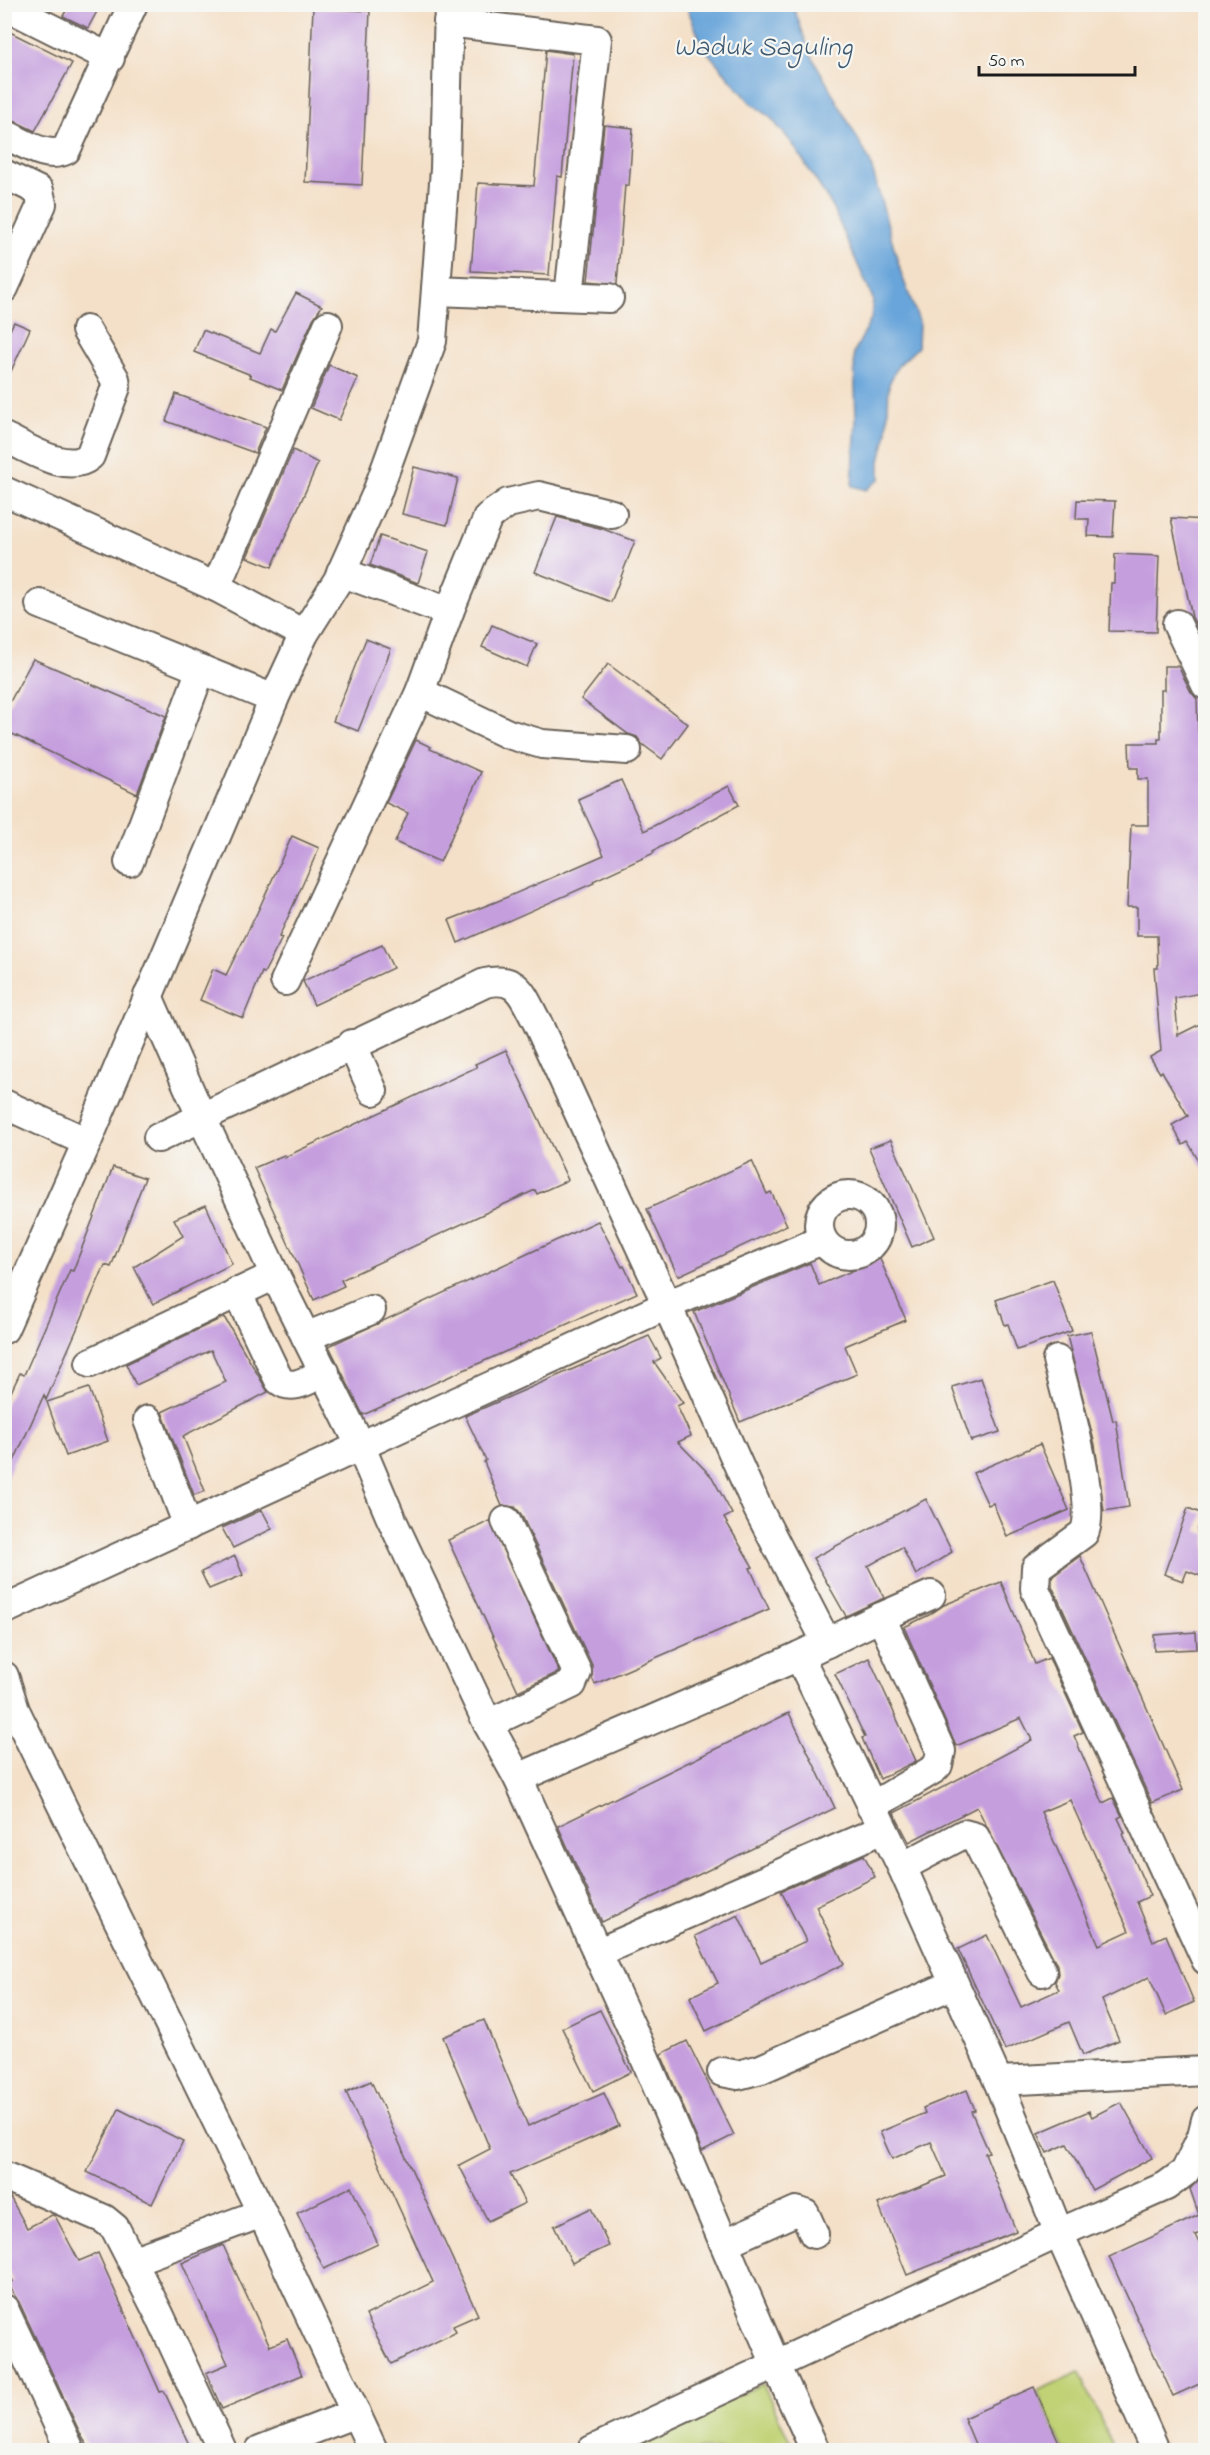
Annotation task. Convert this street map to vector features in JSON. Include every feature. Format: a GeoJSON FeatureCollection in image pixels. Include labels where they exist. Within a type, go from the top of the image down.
{"type":"FeatureCollection","features":[{"type":"Feature","properties":{"kind":"street"},"geometry":{"type":"LineString","coordinates":[[4,134],[47,153],[60,153],[66,150],[133,4]]}},
{"type":"Feature","properties":{"kind":"street"},"geometry":{"type":"LineString","coordinates":[[4,5],[110,58]]}},
{"type":"Feature","properties":{"kind":"street"},"geometry":{"type":"LineString","coordinates":[[4,1329],[87,1142],[274,699],[304,634],[341,572],[376,495],[432,341],[445,169],[449,14],[597,40],[569,296]]}},
{"type":"Feature","properties":{"kind":"street"},"geometry":{"type":"LineString","coordinates":[[4,174],[39,191],[42,204],[4,288]]}},
{"type":"Feature","properties":{"kind":"street"},"geometry":{"type":"LineString","coordinates":[[436,291],[609,298]]}},
{"type":"Feature","properties":{"kind":"street"},"geometry":{"type":"LineString","coordinates":[[216,587],[328,325]]}},
{"type":"Feature","properties":{"kind":"street"},"geometry":{"type":"LineString","coordinates":[[4,437],[68,464],[84,462],[90,456],[116,387],[115,379],[86,330]]}},
{"type":"Feature","properties":{"kind":"street"},"geometry":{"type":"LineString","coordinates":[[4,491],[216,587],[304,634]]}},
{"type":"Feature","properties":{"kind":"street"},"geometry":{"type":"LineString","coordinates":[[285,981],[420,692],[449,612],[488,517],[508,503],[539,496],[612,514]]}},
{"type":"Feature","properties":{"kind":"street"},"geometry":{"type":"LineString","coordinates":[[341,572],[449,612]]}},
{"type":"Feature","properties":{"kind":"street"},"geometry":{"type":"LineString","coordinates":[[40,604],[274,699]]}},
{"type":"Feature","properties":{"kind":"street"},"geometry":{"type":"LineString","coordinates":[[1177,624],[1206,685]]}},
{"type":"Feature","properties":{"kind":"street"},"geometry":{"type":"LineString","coordinates":[[129,862],[201,669]]}},
{"type":"Feature","properties":{"kind":"street"},"geometry":{"type":"LineString","coordinates":[[420,692],[508,734],[542,744],[627,750]]}},
{"type":"Feature","properties":{"kind":"street"},"geometry":{"type":"LineString","coordinates":[[158,1138],[352,1044],[485,983],[494,981],[514,984],[521,992],[537,1022],[758,1509],[827,1643]]}},
{"type":"Feature","properties":{"kind":"street"},"geometry":{"type":"LineString","coordinates":[[148,996],[275,1275],[360,1445],[390,1516],[488,1724],[518,1778],[639,2044],[815,2451]]}},
{"type":"Feature","properties":{"kind":"street"},"geometry":{"type":"LineString","coordinates":[[352,1044],[373,1091]]}},
{"type":"Feature","properties":{"kind":"street"},"geometry":{"type":"LineString","coordinates":[[4,1104],[87,1142]]}},
{"type":"Feature","properties":{"kind":"street"},"geometry":{"type":"LineString","coordinates":[[4,1610],[667,1305],[822,1240]]}},
{"type":"Feature","properties":{"kind":"street"},"geometry":{"type":"LineString","coordinates":[[90,1363],[275,1275]]}},
{"type":"Feature","properties":{"kind":"street"},"geometry":{"type":"LineString","coordinates":[[237,1292],[279,1380],[285,1385],[294,1386],[325,1372]]}},
{"type":"Feature","properties":{"kind":"street"},"geometry":{"type":"LineString","coordinates":[[306,1337],[371,1310]]}},
{"type":"Feature","properties":{"kind":"street"},"geometry":{"type":"LineString","coordinates":[[1057,1360],[1076,1435],[1088,1503],[1088,1525],[1084,1533],[1036,1568],[1035,1589],[1206,1960]]}},
{"type":"Feature","properties":{"kind":"street"},"geometry":{"type":"LineString","coordinates":[[148,1420],[188,1526]]}},
{"type":"Feature","properties":{"kind":"street"},"geometry":{"type":"LineString","coordinates":[[488,1724],[572,1684],[577,1672],[506,1521]]}},
{"type":"Feature","properties":{"kind":"street"},"geometry":{"type":"LineString","coordinates":[[518,1778],[799,1656],[931,1595]]}},
{"type":"Feature","properties":{"kind":"street"},"geometry":{"type":"LineString","coordinates":[[597,1953],[877,1818],[938,1765],[941,1751],[881,1617]]}},
{"type":"Feature","properties":{"kind":"street"},"geometry":{"type":"LineString","coordinates":[[799,1656],[902,1867],[998,2081],[1059,2233],[1155,2451]]}},
{"type":"Feature","properties":{"kind":"street"},"geometry":{"type":"LineString","coordinates":[[4,1676],[10,1708],[262,2213],[373,2451]]}},
{"type":"Feature","properties":{"kind":"street"},"geometry":{"type":"LineString","coordinates":[[902,1867],[964,1834],[975,1837],[1042,1972]]}},
{"type":"Feature","properties":{"kind":"street"},"geometry":{"type":"LineString","coordinates":[[722,2072],[738,2075],[761,2069],[954,1984]]}},
{"type":"Feature","properties":{"kind":"street"},"geometry":{"type":"LineString","coordinates":[[998,2081],[1206,2071]]}},
{"type":"Feature","properties":{"kind":"street"},"geometry":{"type":"LineString","coordinates":[[592,2451],[1059,2233],[1166,2186],[1185,2172],[1202,2136],[1206,2120]]}},
{"type":"Feature","properties":{"kind":"street"},"geometry":{"type":"LineString","coordinates":[[4,2176],[110,2222],[159,2314],[222,2451]]}},
{"type":"Feature","properties":{"kind":"street"},"geometry":{"type":"LineString","coordinates":[[725,2243],[796,2211],[806,2214],[814,2234]]}},
{"type":"Feature","properties":{"kind":"street"},"geometry":{"type":"LineString","coordinates":[[132,2261],[262,2213]]}},
{"type":"Feature","properties":{"kind":"street"},"geometry":{"type":"LineString","coordinates":[[4,2309],[70,2451]]}},
{"type":"Feature","properties":{"kind":"street"},"geometry":{"type":"LineString","coordinates":[[260,2451],[356,2413]]}},
{"type":"Feature","properties":{"kind":"green space"},"geometry":{"type":"Polygon","coordinates":[[[1080,2372],[1114,2450],[1064,2450],[1037,2391],[1080,2372]]]}},
{"type":"Feature","properties":{"kind":"green space"},"geometry":{"type":"Polygon","coordinates":[[[763,2384],[794,2450],[617,2450],[763,2384]]]}},
{"type":"Feature","properties":{"kind":"water","name":"Waduk Saguling"},"geometry":{"type":"Polygon","coordinates":[[[686,5],[793,5],[810,53],[870,161],[901,273],[919,321],[918,347],[898,366],[889,384],[887,433],[880,461],[880,479],[866,490],[852,486],[856,420],[854,353],[871,319],[873,299],[831,204],[792,143],[770,117],[750,102],[703,47],[686,5]]]}},
{"type":"Feature","properties":{"kind":"building"},"geometry":{"type":"Polygon","coordinates":[[[70,4],[101,4],[88,28],[63,16],[70,4]]]}},
{"type":"Feature","properties":{"kind":"building"},"geometry":{"type":"Polygon","coordinates":[[[313,8],[370,11],[362,185],[305,182],[313,8]]]}},
{"type":"Feature","properties":{"kind":"building"},"geometry":{"type":"Polygon","coordinates":[[[4,29],[72,63],[35,131],[4,116],[4,29]]]}},
{"type":"Feature","properties":{"kind":"building"},"geometry":{"type":"Polygon","coordinates":[[[546,50],[573,54],[562,177],[557,176],[549,275],[471,271],[478,183],[534,186],[546,50]]]}},
{"type":"Feature","properties":{"kind":"building"},"geometry":{"type":"Polygon","coordinates":[[[604,125],[633,128],[629,186],[625,185],[617,284],[588,281],[604,125]]]}},
{"type":"Feature","properties":{"kind":"building"},"geometry":{"type":"Polygon","coordinates":[[[296,293],[322,306],[313,319],[282,390],[194,352],[203,330],[260,353],[271,329],[275,331],[296,293]]]}},
{"type":"Feature","properties":{"kind":"building"},"geometry":{"type":"Polygon","coordinates":[[[14,322],[30,329],[4,387],[4,342],[14,322]]]}},
{"type":"Feature","properties":{"kind":"building"},"geometry":{"type":"Polygon","coordinates":[[[329,365],[358,378],[339,420],[311,408],[329,365]]]}},
{"type":"Feature","properties":{"kind":"building"},"geometry":{"type":"Polygon","coordinates":[[[176,394],[266,427],[255,453],[166,421],[176,394]]]}},
{"type":"Feature","properties":{"kind":"building"},"geometry":{"type":"Polygon","coordinates":[[[293,450],[318,463],[272,567],[247,557],[293,450]]]}},
{"type":"Feature","properties":{"kind":"building"},"geometry":{"type":"Polygon","coordinates":[[[414,467],[458,478],[447,525],[402,514],[414,467]]]}},
{"type":"Feature","properties":{"kind":"building"},"geometry":{"type":"Polygon","coordinates":[[[1077,500],[1115,501],[1113,537],[1088,536],[1089,519],[1076,519],[1077,500]]]}},
{"type":"Feature","properties":{"kind":"building"},"geometry":{"type":"Polygon","coordinates":[[[557,517],[603,529],[635,541],[611,602],[535,572],[557,517]]]}},
{"type":"Feature","properties":{"kind":"building"},"geometry":{"type":"Polygon","coordinates":[[[1171,518],[1206,520],[1206,644],[1192,617],[1171,518]]]}},
{"type":"Feature","properties":{"kind":"building"},"geometry":{"type":"Polygon","coordinates":[[[380,536],[428,552],[418,583],[370,565],[380,536]]]}},
{"type":"Feature","properties":{"kind":"building"},"geometry":{"type":"Polygon","coordinates":[[[1115,554],[1159,556],[1156,632],[1109,631],[1115,554]]]}},
{"type":"Feature","properties":{"kind":"building"},"geometry":{"type":"Polygon","coordinates":[[[492,625],[537,644],[527,667],[482,647],[492,625]]]}},
{"type":"Feature","properties":{"kind":"building"},"geometry":{"type":"Polygon","coordinates":[[[366,639],[391,649],[358,731],[333,721],[366,639]]]}},
{"type":"Feature","properties":{"kind":"building"},"geometry":{"type":"Polygon","coordinates":[[[33,659],[166,716],[137,794],[4,730],[4,713],[33,659]]]}},
{"type":"Feature","properties":{"kind":"building"},"geometry":{"type":"Polygon","coordinates":[[[608,664],[688,724],[662,759],[642,744],[637,737],[628,734],[581,699],[608,664]]]}},
{"type":"Feature","properties":{"kind":"building"},"geometry":{"type":"Polygon","coordinates":[[[1164,666],[1178,666],[1197,699],[1198,731],[1206,731],[1206,992],[1175,998],[1178,1035],[1206,1021],[1206,1174],[1188,1142],[1183,1145],[1172,1125],[1188,1116],[1162,1071],[1160,1073],[1150,1057],[1161,1051],[1154,968],[1158,968],[1157,936],[1137,936],[1137,907],[1127,907],[1131,825],[1148,825],[1148,779],[1138,779],[1138,768],[1130,768],[1129,743],[1158,743],[1158,739],[1161,739],[1161,690],[1164,690],[1164,666]]]}},
{"type":"Feature","properties":{"kind":"building"},"geometry":{"type":"Polygon","coordinates":[[[416,740],[431,747],[430,749],[481,772],[440,862],[395,842],[408,813],[386,803],[416,740]]]}},
{"type":"Feature","properties":{"kind":"building"},"geometry":{"type":"Polygon","coordinates":[[[621,780],[644,831],[729,786],[739,805],[653,851],[654,853],[593,881],[594,883],[458,943],[449,920],[604,855],[578,799],[621,780]]]}},
{"type":"Feature","properties":{"kind":"building"},"geometry":{"type":"Polygon","coordinates":[[[292,836],[319,848],[279,937],[282,938],[264,973],[262,972],[243,1018],[200,1000],[213,969],[226,975],[292,836]]]}},
{"type":"Feature","properties":{"kind":"building"},"geometry":{"type":"Polygon","coordinates":[[[382,945],[393,968],[314,1005],[303,981],[382,945]]]}},
{"type":"Feature","properties":{"kind":"building"},"geometry":{"type":"Polygon","coordinates":[[[506,1050],[568,1180],[537,1194],[535,1190],[341,1280],[344,1286],[314,1300],[254,1168],[284,1155],[285,1157],[477,1067],[475,1064],[506,1050]]]}},
{"type":"Feature","properties":{"kind":"building"},"geometry":{"type":"Polygon","coordinates":[[[891,1140],[934,1237],[912,1247],[869,1148],[891,1140]]]}},
{"type":"Feature","properties":{"kind":"building"},"geometry":{"type":"Polygon","coordinates":[[[752,1161],[767,1194],[771,1192],[787,1225],[678,1276],[647,1209],[752,1161]]]}},
{"type":"Feature","properties":{"kind":"building"},"geometry":{"type":"Polygon","coordinates":[[[113,1167],[145,1178],[111,1267],[105,1265],[46,1400],[44,1395],[4,1483],[4,1407],[20,1373],[24,1375],[70,1270],[73,1271],[113,1167]]]}},
{"type":"Feature","properties":{"kind":"building"},"geometry":{"type":"Polygon","coordinates":[[[206,1205],[232,1264],[153,1304],[134,1267],[183,1236],[174,1219],[206,1205]]]}},
{"type":"Feature","properties":{"kind":"building"},"geometry":{"type":"Polygon","coordinates":[[[598,1221],[637,1293],[363,1415],[329,1346],[598,1221]]]}},
{"type":"Feature","properties":{"kind":"building"},"geometry":{"type":"Polygon","coordinates":[[[880,1259],[906,1320],[845,1346],[857,1374],[740,1422],[694,1312],[810,1263],[819,1285],[880,1259]]]}},
{"type":"Feature","properties":{"kind":"building"},"geometry":{"type":"Polygon","coordinates":[[[1053,1280],[1072,1331],[1017,1350],[996,1300],[1053,1280]]]}},
{"type":"Feature","properties":{"kind":"building"},"geometry":{"type":"Polygon","coordinates":[[[224,1317],[268,1392],[183,1436],[205,1491],[194,1495],[162,1412],[226,1382],[211,1350],[136,1385],[126,1364],[224,1317]]]}},
{"type":"Feature","properties":{"kind":"building"},"geometry":{"type":"Polygon","coordinates":[[[1091,1331],[1113,1421],[1116,1420],[1129,1507],[1104,1511],[1095,1445],[1067,1336],[1091,1331]]]}},
{"type":"Feature","properties":{"kind":"building"},"geometry":{"type":"Polygon","coordinates":[[[649,1336],[661,1358],[654,1362],[683,1403],[677,1406],[691,1436],[678,1442],[712,1477],[732,1514],[724,1518],[753,1567],[750,1568],[769,1609],[595,1684],[592,1678],[592,1665],[521,1514],[515,1507],[502,1506],[484,1462],[486,1460],[465,1416],[649,1336]]]}},
{"type":"Feature","properties":{"kind":"building"},"geometry":{"type":"Polygon","coordinates":[[[981,1378],[1000,1432],[971,1441],[952,1387],[981,1378]]]}},
{"type":"Feature","properties":{"kind":"building"},"geometry":{"type":"Polygon","coordinates":[[[89,1388],[108,1441],[66,1456],[47,1402],[89,1388]]]}},
{"type":"Feature","properties":{"kind":"building"},"geometry":{"type":"Polygon","coordinates":[[[1040,1444],[1069,1510],[1007,1537],[993,1503],[988,1505],[973,1473],[1040,1444]]]}},
{"type":"Feature","properties":{"kind":"building"},"geometry":{"type":"Polygon","coordinates":[[[926,1499],[952,1552],[916,1575],[902,1547],[868,1566],[884,1598],[846,1616],[813,1558],[926,1499]]]}},
{"type":"Feature","properties":{"kind":"building"},"geometry":{"type":"Polygon","coordinates":[[[1188,1508],[1203,1514],[1197,1531],[1206,1534],[1206,1578],[1187,1571],[1183,1581],[1164,1574],[1188,1508]]]}},
{"type":"Feature","properties":{"kind":"building"},"geometry":{"type":"Polygon","coordinates":[[[262,1510],[272,1529],[233,1548],[222,1528],[262,1510]]]}},
{"type":"Feature","properties":{"kind":"building"},"geometry":{"type":"Polygon","coordinates":[[[490,1521],[559,1672],[518,1691],[448,1540],[490,1521]]]}},
{"type":"Feature","properties":{"kind":"building"},"geometry":{"type":"Polygon","coordinates":[[[235,1556],[243,1575],[209,1589],[201,1572],[235,1556]]]}},
{"type":"Feature","properties":{"kind":"building"},"geometry":{"type":"Polygon","coordinates":[[[1080,1556],[1183,1790],[1152,1803],[1052,1586],[1052,1577],[1080,1556]]]}},
{"type":"Feature","properties":{"kind":"building"},"geometry":{"type":"Polygon","coordinates":[[[1001,1582],[1035,1664],[1049,1658],[1083,1732],[1074,1736],[1103,1803],[1113,1798],[1122,1816],[1118,1818],[1125,1833],[1123,1834],[1150,1896],[1137,1902],[1153,1941],[1166,1935],[1194,2002],[1166,2015],[1149,1977],[1102,2000],[1119,2040],[1083,2055],[1069,2022],[1005,2050],[958,1949],[987,1935],[1021,2007],[1059,1990],[1055,1982],[1058,1974],[1057,1965],[977,1807],[909,1842],[894,1813],[1032,1740],[1021,1718],[956,1746],[904,1627],[944,1605],[1001,1582]],[[1070,1800],[1041,1812],[1099,1945],[1129,1931],[1070,1800]]]}},
{"type":"Feature","properties":{"kind":"building"},"geometry":{"type":"Polygon","coordinates":[[[1196,1632],[1197,1649],[1154,1651],[1154,1635],[1196,1632]]]}},
{"type":"Feature","properties":{"kind":"building"},"geometry":{"type":"Polygon","coordinates":[[[869,1658],[916,1761],[880,1779],[862,1738],[865,1737],[835,1674],[869,1658]]]}},
{"type":"Feature","properties":{"kind":"building"},"geometry":{"type":"Polygon","coordinates":[[[789,1713],[835,1808],[602,1922],[558,1826],[789,1713]]]}},
{"type":"Feature","properties":{"kind":"building"},"geometry":{"type":"Polygon","coordinates":[[[864,1855],[875,1877],[816,1906],[844,1964],[706,2031],[690,1997],[718,1983],[695,1936],[738,1915],[761,1962],[806,1941],[781,1891],[864,1855]]]}},
{"type":"Feature","properties":{"kind":"building"},"geometry":{"type":"Polygon","coordinates":[[[600,2010],[631,2072],[593,2091],[562,2028],[600,2010]]]}},
{"type":"Feature","properties":{"kind":"building"},"geometry":{"type":"Polygon","coordinates":[[[484,2020],[528,2126],[604,2093],[619,2126],[510,2174],[525,2203],[488,2221],[459,2165],[490,2149],[443,2037],[484,2020]]]}},
{"type":"Feature","properties":{"kind":"building"},"geometry":{"type":"Polygon","coordinates":[[[687,2041],[734,2135],[702,2151],[661,2054],[687,2041]]]}},
{"type":"Feature","properties":{"kind":"building"},"geometry":{"type":"Polygon","coordinates":[[[371,2081],[478,2315],[453,2326],[456,2332],[391,2364],[366,2315],[433,2282],[346,2092],[371,2081]]]}},
{"type":"Feature","properties":{"kind":"building"},"geometry":{"type":"Polygon","coordinates":[[[967,2090],[975,2110],[971,2111],[989,2152],[985,2153],[1016,2231],[907,2275],[878,2204],[946,2176],[931,2142],[892,2159],[880,2132],[925,2113],[923,2108],[967,2090]]]}},
{"type":"Feature","properties":{"kind":"building"},"geometry":{"type":"Polygon","coordinates":[[[1121,2102],[1152,2158],[1092,2190],[1067,2144],[1047,2153],[1038,2133],[1089,2111],[1092,2117],[1121,2102]]]}},
{"type":"Feature","properties":{"kind":"building"},"geometry":{"type":"Polygon","coordinates":[[[119,2109],[183,2141],[152,2204],[87,2172],[119,2109]]]}},
{"type":"Feature","properties":{"kind":"building"},"geometry":{"type":"Polygon","coordinates":[[[1206,2172],[1206,2231],[1195,2235],[1206,2257],[1206,2381],[1173,2396],[1109,2257],[1199,2215],[1190,2189],[1206,2172]]]}},
{"type":"Feature","properties":{"kind":"building"},"geometry":{"type":"Polygon","coordinates":[[[351,2187],[378,2244],[324,2269],[297,2213],[351,2187]]]}},
{"type":"Feature","properties":{"kind":"building"},"geometry":{"type":"Polygon","coordinates":[[[4,2194],[10,2197],[27,2228],[52,2215],[55,2216],[79,2261],[98,2253],[160,2392],[164,2391],[192,2451],[91,2451],[82,2437],[19,2302],[7,2284],[13,2281],[4,2264],[4,2194]]]}},
{"type":"Feature","properties":{"kind":"building"},"geometry":{"type":"Polygon","coordinates":[[[591,2208],[609,2246],[572,2263],[554,2226],[591,2208]]]}},
{"type":"Feature","properties":{"kind":"building"},"geometry":{"type":"Polygon","coordinates":[[[223,2245],[270,2346],[287,2339],[302,2375],[222,2409],[206,2373],[228,2364],[182,2263],[223,2245]]]}},
{"type":"Feature","properties":{"kind":"building"},"geometry":{"type":"Polygon","coordinates":[[[1034,2387],[1063,2451],[978,2451],[964,2418],[1034,2387]]]}}]}
